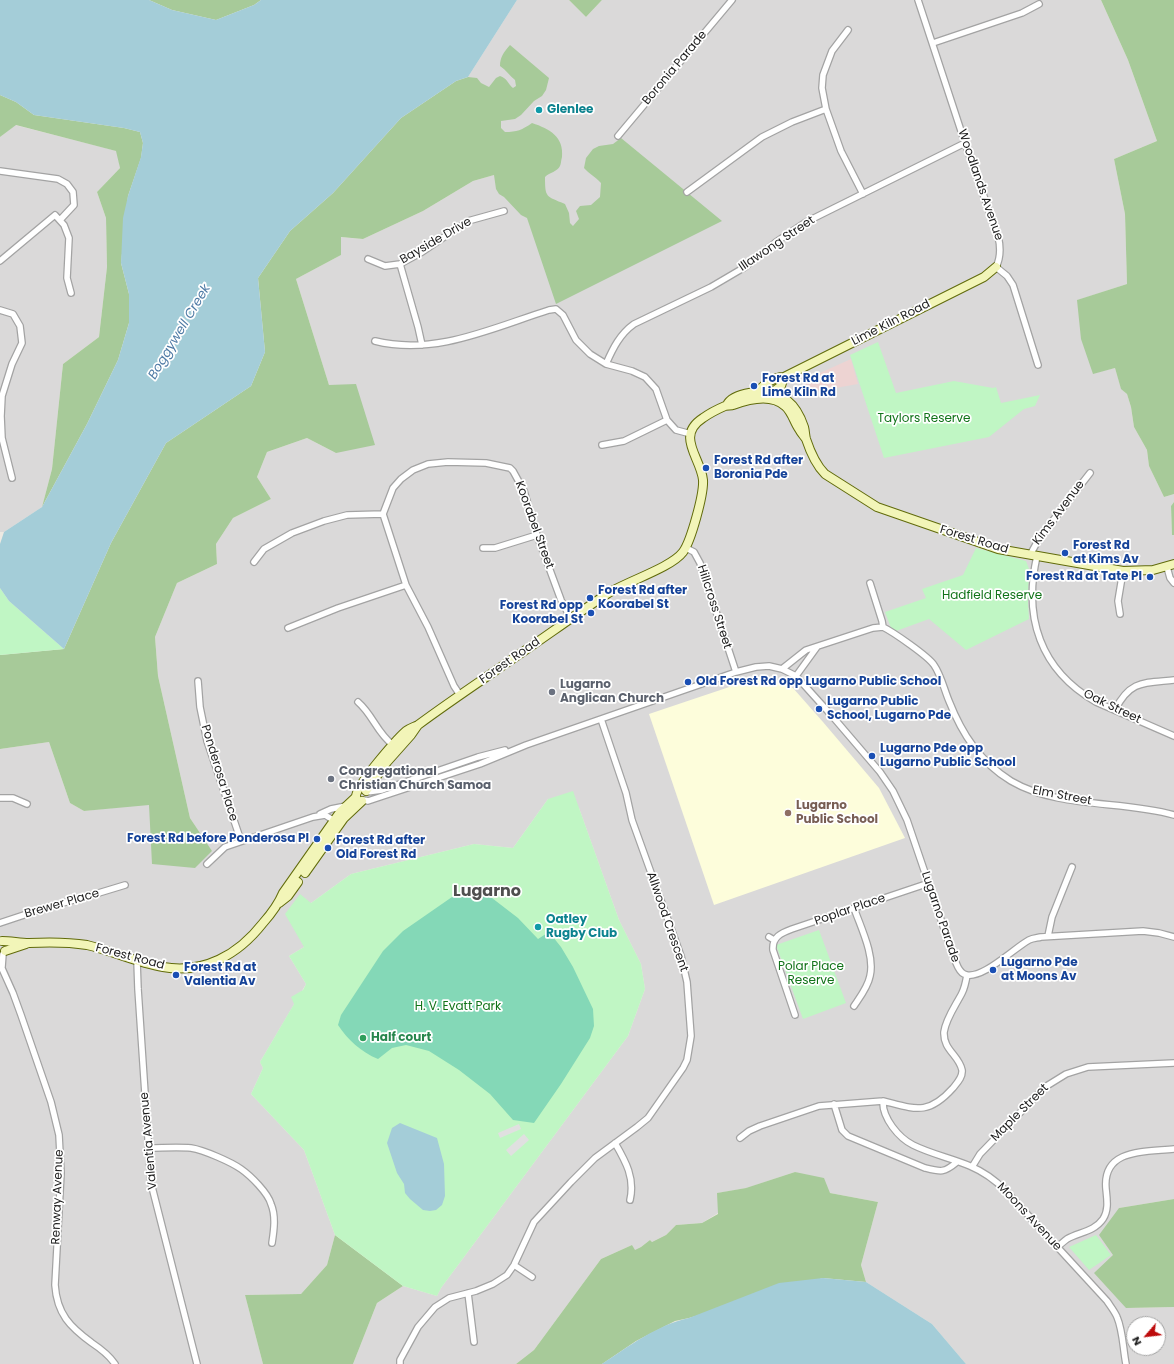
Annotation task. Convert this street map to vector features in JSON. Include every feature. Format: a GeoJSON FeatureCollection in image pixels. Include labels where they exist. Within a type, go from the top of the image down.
{"type":"FeatureCollection","features":[{"type":"Feature","properties":{"kind":"street","name":"Boronia Parade"},"geometry":{"type":"LineString","coordinates":[[618,136],[732,0]]}},
{"type":"Feature","properties":{"kind":"street","name":"Woodlands Avenue"},"geometry":{"type":"LineString","coordinates":[[918,0],[965,143],[1000,242],[1001,255],[996,267]]}},
{"type":"Feature","properties":{"kind":"street"},"geometry":{"type":"LineString","coordinates":[[933,43],[1022,13],[1039,4]]}},
{"type":"Feature","properties":{"kind":"street"},"geometry":{"type":"LineString","coordinates":[[848,30],[832,51],[824,75],[822,88],[826,109],[841,151],[863,194]]}},
{"type":"Feature","properties":{"kind":"street"},"geometry":{"type":"LineString","coordinates":[[687,192],[762,137],[792,122],[826,109]]}},
{"type":"Feature","properties":{"kind":"street","name":"Illawong Street"},"geometry":{"type":"LineString","coordinates":[[606,364],[616,343],[625,331],[634,324],[711,287],[746,267],[776,242],[806,222],[965,143]]}},
{"type":"Feature","properties":{"kind":"street"},"geometry":{"type":"LineString","coordinates":[[0,171],[58,180],[67,184],[73,192],[74,205],[60,220]]}},
{"type":"Feature","properties":{"kind":"street","name":"Bayside Drive"},"geometry":{"type":"LineString","coordinates":[[368,259],[385,266],[400,264],[422,252],[468,221],[504,211]]}},
{"type":"Feature","properties":{"kind":"street"},"geometry":{"type":"LineString","coordinates":[[0,262],[55,215],[64,225],[69,238],[67,278],[71,293]]}},
{"type":"Feature","properties":{"kind":"street"},"geometry":{"type":"LineString","coordinates":[[400,264],[422,345]]}},
{"type":"Feature","properties":{"kind":"street"},"geometry":{"type":"LineString","coordinates":[[996,267],[1007,276],[1013,285],[1038,365]]}},
{"type":"Feature","properties":{"kind":"street","name":"Lime Kiln Road"},"geometry":{"type":"LineString","coordinates":[[759,396],[762,387],[772,380],[778,377],[784,377],[984,277],[996,267]]}},
{"type":"Feature","properties":{"kind":"street"},"geometry":{"type":"LineString","coordinates":[[375,341],[396,345],[445,343],[553,309],[563,314],[570,330],[584,349],[597,359],[606,364],[632,370],[645,377],[656,389],[667,420],[676,430],[691,434]]}},
{"type":"Feature","properties":{"kind":"street"},"geometry":{"type":"LineString","coordinates":[[0,310],[13,314],[20,326],[22,343],[12,364],[2,396],[0,416],[2,438],[12,478]]}},
{"type":"Feature","properties":{"kind":"street","name":"Lime Kiln Road"},"geometry":{"type":"LineString","coordinates":[[772,393],[781,386],[784,377]]}},
{"type":"Feature","properties":{"kind":"street","name":"Forest Road"},"geometry":{"type":"LineString","coordinates":[[759,396],[772,393],[782,396],[791,402],[804,426],[806,439]]}},
{"type":"Feature","properties":{"kind":"street","name":"Forest Road"},"geometry":{"type":"LineString","coordinates":[[337,822],[347,815],[360,797],[371,770],[406,731],[418,725],[612,591],[672,562],[680,556],[686,548],[700,505],[703,486],[701,471],[690,444],[691,434],[699,420],[726,406],[729,401],[746,394],[779,402],[786,407],[798,429],[806,439],[818,465],[825,474],[877,508],[992,547],[1123,571],[1146,571],[1170,565]]}},
{"type":"Feature","properties":{"kind":"street"},"geometry":{"type":"LineString","coordinates":[[602,445],[624,441],[667,420]]}},
{"type":"Feature","properties":{"kind":"street","name":"Koorabel Street"},"geometry":{"type":"LineString","coordinates":[[383,514],[393,488],[400,479],[428,464],[448,462],[494,464],[510,468],[524,491],[537,535],[561,600],[571,619]]}},
{"type":"Feature","properties":{"kind":"street","name":"Kims Avenue"},"geometry":{"type":"LineString","coordinates":[[1034,555],[1040,537],[1090,473]]}},
{"type":"Feature","properties":{"kind":"street"},"geometry":{"type":"LineString","coordinates":[[254,562],[264,549],[292,533],[324,521],[347,515],[383,514],[406,585],[428,627],[454,686],[460,695]]}},
{"type":"Feature","properties":{"kind":"street"},"geometry":{"type":"LineString","coordinates":[[483,548],[495,548],[537,535]]}},
{"type":"Feature","properties":{"kind":"street","name":"Hillcross Street"},"geometry":{"type":"LineString","coordinates":[[686,548],[694,552],[700,564],[736,672]]}},
{"type":"Feature","properties":{"kind":"street","name":"Oak Street"},"geometry":{"type":"LineString","coordinates":[[1034,555],[1032,607],[1037,633],[1045,651],[1058,671],[1076,689],[1096,702],[1174,736]]}},
{"type":"Feature","properties":{"kind":"street"},"geometry":{"type":"LineString","coordinates":[[1170,565],[1170,578],[1174,583]]}},
{"type":"Feature","properties":{"kind":"street"},"geometry":{"type":"LineString","coordinates":[[1120,614],[1118,601],[1123,571]]}},
{"type":"Feature","properties":{"kind":"street"},"geometry":{"type":"LineString","coordinates":[[782,669],[806,650],[871,628],[883,627],[870,583]]}},
{"type":"Feature","properties":{"kind":"street"},"geometry":{"type":"LineString","coordinates":[[288,628],[338,608],[406,585]]}},
{"type":"Feature","properties":{"kind":"street","name":"Elm Street"},"geometry":{"type":"LineString","coordinates":[[883,627],[931,661],[937,671],[956,718],[966,737],[983,759],[1004,776],[1028,789],[1051,796],[1174,815]]}},
{"type":"Feature","properties":{"kind":"street"},"geometry":{"type":"LineString","coordinates":[[796,676],[817,646]]}},
{"type":"Feature","properties":{"kind":"street","name":"Lugarno Parade"},"geometry":{"type":"LineString","coordinates":[[526,745],[736,672],[762,666],[782,669],[796,676],[805,685],[873,763],[893,790],[907,820],[956,964],[960,971],[967,975],[981,973],[1030,940],[1048,936],[1143,931],[1174,937]]}},
{"type":"Feature","properties":{"kind":"street"},"geometry":{"type":"LineString","coordinates":[[1115,710],[1123,696],[1134,686],[1151,682],[1174,680]]}},
{"type":"Feature","properties":{"kind":"street","name":"Ponderosa Place"},"geometry":{"type":"LineString","coordinates":[[198,681],[200,707],[207,742],[241,841]]}},
{"type":"Feature","properties":{"kind":"street"},"geometry":{"type":"LineString","coordinates":[[358,702],[368,712],[383,737],[393,745]]}},
{"type":"Feature","properties":{"kind":"street","name":"Allwood Crescent"},"geometry":{"type":"LineString","coordinates":[[400,1364],[400,1360],[418,1327],[435,1307],[449,1298],[476,1292],[507,1275],[514,1265],[534,1222],[595,1158],[648,1118],[687,1060],[690,1036],[687,982],[681,956],[632,820],[626,792],[601,719]]}},
{"type":"Feature","properties":{"kind":"street","name":"Forest Road"},"geometry":{"type":"LineString","coordinates":[[367,792],[387,762],[418,725]]}},
{"type":"Feature","properties":{"kind":"street"},"geometry":{"type":"LineString","coordinates":[[526,745],[480,764],[368,801],[360,797],[362,789],[367,792],[386,789],[478,757],[526,745]]}},
{"type":"Feature","properties":{"kind":"street"},"geometry":{"type":"LineString","coordinates":[[375,778],[379,785],[386,789]]}},
{"type":"Feature","properties":{"kind":"street","name":"Forest Road"},"geometry":{"type":"LineString","coordinates":[[1,940],[28,943],[53,942],[78,944],[164,967],[194,967],[216,961],[233,953],[247,942],[279,904],[288,896],[346,806],[360,797]]}},
{"type":"Feature","properties":{"kind":"street"},"geometry":{"type":"LineString","coordinates":[[0,798],[13,798],[27,804]]}},
{"type":"Feature","properties":{"kind":"street"},"geometry":{"type":"LineString","coordinates":[[318,816],[331,809],[346,806]]}},
{"type":"Feature","properties":{"kind":"street"},"geometry":{"type":"LineString","coordinates":[[207,864],[225,847],[318,816],[325,815],[337,822]]}},
{"type":"Feature","properties":{"kind":"street"},"geometry":{"type":"LineString","coordinates":[[1048,936],[1054,912],[1072,867]]}},
{"type":"Feature","properties":{"kind":"street","name":"Poplar Place"},"geometry":{"type":"LineString","coordinates":[[795,1015],[771,939],[785,932],[929,883]]}},
{"type":"Feature","properties":{"kind":"street","name":"Brewer Place"},"geometry":{"type":"LineString","coordinates":[[0,923],[48,907],[125,885]]}},
{"type":"Feature","properties":{"kind":"street"},"geometry":{"type":"LineString","coordinates":[[854,908],[870,955],[872,971],[868,984],[854,1006]]}},
{"type":"Feature","properties":{"kind":"street"},"geometry":{"type":"LineString","coordinates":[[1,940],[5,946],[2,953]]}},
{"type":"Feature","properties":{"kind":"street","name":"Forest Road"},"geometry":{"type":"LineString","coordinates":[[2,953],[28,943]]}},
{"type":"Feature","properties":{"kind":"street","name":"Renway Avenue"},"geometry":{"type":"LineString","coordinates":[[2,953],[1,966],[14,993],[54,1112],[59,1135],[61,1161],[55,1285],[57,1300],[63,1314],[72,1327],[103,1350],[115,1364]]}},
{"type":"Feature","properties":{"kind":"street","name":"Valentia Avenue"},"geometry":{"type":"LineString","coordinates":[[137,961],[152,1191],[197,1364]]}},
{"type":"Feature","properties":{"kind":"street"},"geometry":{"type":"LineString","coordinates":[[740,1138],[749,1131],[760,1126],[819,1106],[883,1102],[912,1108],[927,1108],[941,1099],[961,1078],[962,1069],[947,1047],[944,1031],[946,1023],[963,991],[967,975]]}},
{"type":"Feature","properties":{"kind":"street","name":"Maple Street"},"geometry":{"type":"LineString","coordinates":[[972,1167],[980,1154],[1038,1093],[1059,1077],[1093,1067],[1174,1063]]}},
{"type":"Feature","properties":{"kind":"street","name":"Moons Avenue"},"geometry":{"type":"LineString","coordinates":[[883,1102],[883,1107],[888,1122],[896,1131],[912,1144],[972,1167],[995,1180],[1005,1190],[1113,1310],[1118,1318],[1120,1326],[1126,1364]]}},
{"type":"Feature","properties":{"kind":"street"},"geometry":{"type":"LineString","coordinates":[[834,1104],[842,1130],[848,1136],[938,1172],[945,1171],[957,1162]]}},
{"type":"Feature","properties":{"kind":"street"},"geometry":{"type":"LineString","coordinates":[[615,1144],[625,1161],[630,1175],[632,1190],[630,1200]]}},
{"type":"Feature","properties":{"kind":"street"},"geometry":{"type":"LineString","coordinates":[[148,1148],[192,1148],[241,1168],[270,1201],[274,1217],[272,1243]]}},
{"type":"Feature","properties":{"kind":"street"},"geometry":{"type":"LineString","coordinates":[[1057,1247],[1067,1240],[1094,1228],[1103,1218],[1107,1206],[1107,1175],[1109,1169],[1116,1161],[1129,1154],[1174,1149]]}},
{"type":"Feature","properties":{"kind":"street"},"geometry":{"type":"LineString","coordinates":[[514,1265],[532,1276]]}},
{"type":"Feature","properties":{"kind":"street"},"geometry":{"type":"LineString","coordinates":[[468,1293],[474,1342]]}},
{"type":"Feature","properties":{"kind":"shaded area"},"geometry":{"type":"Polygon","coordinates":[[[517,0],[569,0],[586,17],[602,0],[1101,0],[1128,60],[1157,141],[1114,159],[1125,214],[1127,284],[1078,300],[1093,373],[1115,368],[1121,388],[1127,394],[1131,407],[1134,427],[1147,450],[1149,466],[1164,497],[1174,494],[1174,502],[1171,506],[1172,534],[1174,535],[1174,1199],[1119,1208],[1113,1255],[1126,1308],[1174,1307],[1174,1364],[966,1364],[932,1324],[866,1282],[861,1265],[878,1202],[830,1193],[795,1172],[747,1188],[718,1193],[718,1213],[702,1223],[676,1225],[666,1235],[652,1242],[650,1240],[634,1251],[632,1245],[601,1259],[534,1350],[516,1364],[353,1364],[377,1303],[403,1286],[437,1296],[441,1288],[628,1036],[645,989],[641,964],[619,920],[579,808],[548,799],[513,848],[474,844],[351,874],[311,903],[304,947],[289,956],[306,984],[260,1062],[263,1068],[251,1094],[304,1150],[335,1235],[327,1265],[301,1294],[245,1295],[263,1364],[0,1364],[0,749],[49,742],[70,803],[84,811],[149,804],[212,852],[190,818],[158,676],[155,637],[177,583],[217,564],[216,544],[233,518],[271,499],[257,477],[267,452],[307,438],[336,453],[329,385],[296,279],[341,255],[340,237],[363,239],[423,211],[473,181],[501,173],[482,107],[468,77],[517,0]]]}},
{"type":"Feature","properties":{"kind":"shaded area"},"geometry":{"type":"Polygon","coordinates":[[[15,125],[117,151],[120,168],[97,192],[106,218],[107,267],[99,337],[63,364],[52,469],[42,507],[4,532],[0,532],[0,137],[15,125]]]}},
{"type":"Feature","properties":{"kind":"shaded area"},"geometry":{"type":"Polygon","coordinates":[[[851,359],[858,384],[807,393],[802,381],[851,359]]]}},
{"type":"Feature","properties":{"kind":"shaded area","name":"Lugarno Public School"},"geometry":{"type":"Polygon","coordinates":[[[759,677],[770,677],[793,688],[879,788],[905,838],[714,905],[649,714],[759,677]]]}},
{"type":"Feature","properties":{"kind":"shaded area"},"geometry":{"type":"Polygon","coordinates":[[[519,1124],[521,1129],[500,1138],[498,1133],[519,1124]]]}},
{"type":"Feature","properties":{"kind":"shaded area"},"geometry":{"type":"Polygon","coordinates":[[[524,1134],[529,1140],[511,1156],[506,1150],[524,1134]]]}},
{"type":"Feature","properties":{"kind":"green space"},"geometry":{"type":"Polygon","coordinates":[[[149,0],[261,0],[254,5],[216,20],[172,10],[149,0]]]}},
{"type":"Feature","properties":{"kind":"green space"},"geometry":{"type":"Polygon","coordinates":[[[569,0],[602,0],[586,17],[569,0]]]}},
{"type":"Feature","properties":{"kind":"green space"},"geometry":{"type":"Polygon","coordinates":[[[1101,0],[1174,0],[1174,494],[1164,497],[1149,466],[1147,450],[1134,427],[1131,407],[1127,394],[1121,389],[1115,368],[1093,374],[1081,339],[1077,300],[1127,284],[1125,214],[1114,159],[1157,141],[1128,60],[1101,0]]]}},
{"type":"Feature","properties":{"kind":"green space"},"geometry":{"type":"Polygon","coordinates":[[[510,45],[549,78],[546,90],[542,96],[534,101],[521,115],[515,119],[501,121],[501,128],[505,132],[513,132],[532,123],[550,131],[558,139],[562,150],[561,164],[557,170],[545,177],[545,189],[546,193],[550,197],[565,204],[569,213],[570,223],[573,226],[579,219],[576,211],[580,206],[591,205],[600,197],[601,183],[584,168],[586,158],[593,149],[599,146],[613,144],[621,138],[722,221],[556,304],[527,218],[521,215],[504,197],[499,194],[496,189],[494,175],[473,181],[423,211],[363,239],[341,237],[341,255],[296,279],[329,385],[356,384],[375,445],[336,453],[307,438],[267,452],[257,477],[271,499],[233,518],[216,544],[217,564],[177,583],[155,637],[158,676],[190,818],[212,851],[195,868],[152,864],[149,805],[84,811],[70,803],[49,742],[0,749],[0,655],[64,649],[111,543],[166,443],[251,386],[265,352],[258,278],[290,231],[333,193],[401,118],[456,81],[468,77],[477,78],[481,83],[489,87],[496,78],[500,76],[513,88],[516,86],[515,80],[500,66],[503,55],[510,45]]]}},
{"type":"Feature","properties":{"kind":"green space"},"geometry":{"type":"Polygon","coordinates":[[[0,95],[16,102],[34,115],[124,128],[140,132],[143,143],[141,158],[128,196],[121,263],[129,294],[129,323],[118,360],[87,424],[42,507],[52,469],[63,364],[99,337],[107,267],[106,218],[97,192],[120,168],[116,151],[16,125],[0,137],[0,95]]]}},
{"type":"Feature","properties":{"kind":"green space","name":"Taylors Reserve"},"geometry":{"type":"Polygon","coordinates":[[[878,342],[896,393],[954,381],[993,388],[996,387],[1001,403],[1040,395],[1035,406],[1024,409],[989,437],[884,458],[850,355],[878,342]]]}},
{"type":"Feature","properties":{"kind":"green space"},"geometry":{"type":"Polygon","coordinates":[[[1174,502],[1174,535],[1172,535],[1171,506],[1174,502]]]}},
{"type":"Feature","properties":{"kind":"green space","name":"Hadfield Reserve"},"geometry":{"type":"Polygon","coordinates":[[[976,548],[1026,561],[1029,569],[1029,619],[966,650],[929,619],[896,631],[891,628],[885,612],[926,598],[922,589],[963,575],[976,548]]]}},
{"type":"Feature","properties":{"kind":"green space"},"geometry":{"type":"Polygon","coordinates":[[[0,588],[9,601],[64,649],[0,655],[0,588]]]}},
{"type":"Feature","properties":{"kind":"green space","name":"H. V. Evatt Park"},"geometry":{"type":"Polygon","coordinates":[[[573,791],[619,920],[641,964],[645,989],[628,1036],[441,1288],[437,1296],[403,1286],[335,1235],[304,1150],[251,1094],[263,1068],[260,1062],[294,1004],[291,997],[303,990],[306,984],[289,956],[304,947],[285,914],[300,894],[311,903],[351,874],[474,844],[513,848],[548,799],[573,791]]]}},
{"type":"Feature","properties":{"kind":"green space"},"geometry":{"type":"Polygon","coordinates":[[[470,891],[492,898],[518,918],[538,939],[549,932],[561,947],[573,967],[593,1009],[594,1026],[590,1038],[534,1123],[513,1120],[490,1094],[459,1070],[429,1051],[406,1045],[392,1048],[378,1059],[355,1045],[338,1025],[341,1015],[383,951],[403,931],[452,897],[470,891]]]}},
{"type":"Feature","properties":{"kind":"green space","name":"Polar Place Reserve"},"geometry":{"type":"Polygon","coordinates":[[[819,930],[846,1003],[803,1019],[776,945],[819,930]]]}},
{"type":"Feature","properties":{"kind":"green space"},"geometry":{"type":"Polygon","coordinates":[[[795,1172],[824,1178],[830,1193],[878,1202],[861,1265],[866,1282],[823,1278],[675,1321],[636,1341],[602,1364],[516,1364],[534,1350],[601,1259],[632,1245],[635,1250],[650,1240],[652,1242],[666,1235],[676,1225],[702,1223],[718,1214],[717,1193],[746,1188],[795,1172]]]}},
{"type":"Feature","properties":{"kind":"green space"},"geometry":{"type":"Polygon","coordinates":[[[1174,1199],[1174,1307],[1126,1308],[1094,1273],[1113,1255],[1099,1235],[1119,1208],[1174,1199]]]}},
{"type":"Feature","properties":{"kind":"green space"},"geometry":{"type":"Polygon","coordinates":[[[335,1235],[403,1286],[377,1303],[353,1364],[263,1364],[245,1295],[301,1294],[327,1265],[335,1235]]]}},
{"type":"Feature","properties":{"kind":"green space"},"geometry":{"type":"Polygon","coordinates":[[[1096,1235],[1111,1255],[1089,1270],[1069,1247],[1096,1235]]]}},
{"type":"Feature","properties":{"kind":"water","name":"Boggywell Creek"},"geometry":{"type":"Polygon","coordinates":[[[0,0],[149,0],[172,10],[216,20],[254,5],[261,0],[517,0],[468,77],[456,81],[401,118],[333,193],[290,231],[258,278],[265,352],[251,386],[166,443],[111,543],[64,649],[9,601],[0,588],[0,544],[4,532],[42,507],[87,424],[118,360],[129,323],[129,294],[121,263],[123,218],[128,196],[141,157],[143,143],[140,132],[124,128],[34,115],[16,102],[0,95],[0,0]]]}},
{"type":"Feature","properties":{"kind":"water"},"geometry":{"type":"Polygon","coordinates":[[[400,1123],[437,1138],[444,1164],[445,1196],[442,1205],[436,1210],[423,1210],[405,1193],[404,1184],[397,1173],[387,1143],[392,1128],[400,1123]]]}},
{"type":"Feature","properties":{"kind":"water"},"geometry":{"type":"Polygon","coordinates":[[[823,1278],[866,1282],[932,1324],[966,1364],[602,1364],[644,1337],[677,1321],[689,1318],[779,1283],[823,1278]]]}},
{"type":"Feature","properties":{"kind":"place","name":"Glenlee"},"geometry":{"type":"Point","coordinates":[539,110]}},
{"type":"Feature","properties":{"kind":"place","name":"Forest Rd at Lime Kiln Rd"},"geometry":{"type":"Point","coordinates":[754,386]}},
{"type":"Feature","properties":{"kind":"place","name":"Forest Rd after Boronia Pde"},"geometry":{"type":"Point","coordinates":[706,468]}},
{"type":"Feature","properties":{"kind":"place","name":"Forest Rd at Kims Av"},"geometry":{"type":"Point","coordinates":[1065,553]}},
{"type":"Feature","properties":{"kind":"place","name":"Forest Rd at Tate Pl"},"geometry":{"type":"Point","coordinates":[1150,577]}},
{"type":"Feature","properties":{"kind":"place","name":"Forest Rd after Koorabel St"},"geometry":{"type":"Point","coordinates":[590,598]}},
{"type":"Feature","properties":{"kind":"place","name":"Forest Rd opp Koorabel St"},"geometry":{"type":"Point","coordinates":[591,613]}},
{"type":"Feature","properties":{"kind":"place","name":"Old Forest Rd opp Lugarno Public School"},"geometry":{"type":"Point","coordinates":[688,682]}},
{"type":"Feature","properties":{"kind":"place","name":"Lugarno Anglican Church"},"geometry":{"type":"Point","coordinates":[552,692]}},
{"type":"Feature","properties":{"kind":"place","name":"Lugarno Public School, Lugarno Pde"},"geometry":{"type":"Point","coordinates":[819,709]}},
{"type":"Feature","properties":{"kind":"place","name":"Lugarno Pde opp Lugarno Public School"},"geometry":{"type":"Point","coordinates":[872,756]}},
{"type":"Feature","properties":{"kind":"place","name":"Congregational Christian Church Samoa"},"geometry":{"type":"Point","coordinates":[331,779]}},
{"type":"Feature","properties":{"kind":"place","name":"Lugarno Public School"},"geometry":{"type":"Point","coordinates":[788,813]}},
{"type":"Feature","properties":{"kind":"place","name":"Forest Rd before Ponderosa Pl"},"geometry":{"type":"Point","coordinates":[317,839]}},
{"type":"Feature","properties":{"kind":"place","name":"Forest Rd after Old Forest Rd"},"geometry":{"type":"Point","coordinates":[328,848]}},
{"type":"Feature","properties":{"kind":"place","name":"Oatley Rugby Club"},"geometry":{"type":"Point","coordinates":[538,927]}},
{"type":"Feature","properties":{"kind":"place","name":"Lugarno Pde at Moons Av"},"geometry":{"type":"Point","coordinates":[993,970]}},
{"type":"Feature","properties":{"kind":"place","name":"Forest Rd at Valentia Av"},"geometry":{"type":"Point","coordinates":[176,975]}},
{"type":"Feature","properties":{"kind":"place","name":"Half court"},"geometry":{"type":"Point","coordinates":[363,1038]}},
{"type":"Feature","properties":{"kind":"district","name":"Lugarno"},"geometry":{"type":"Point","coordinates":[487,892]}}]}
